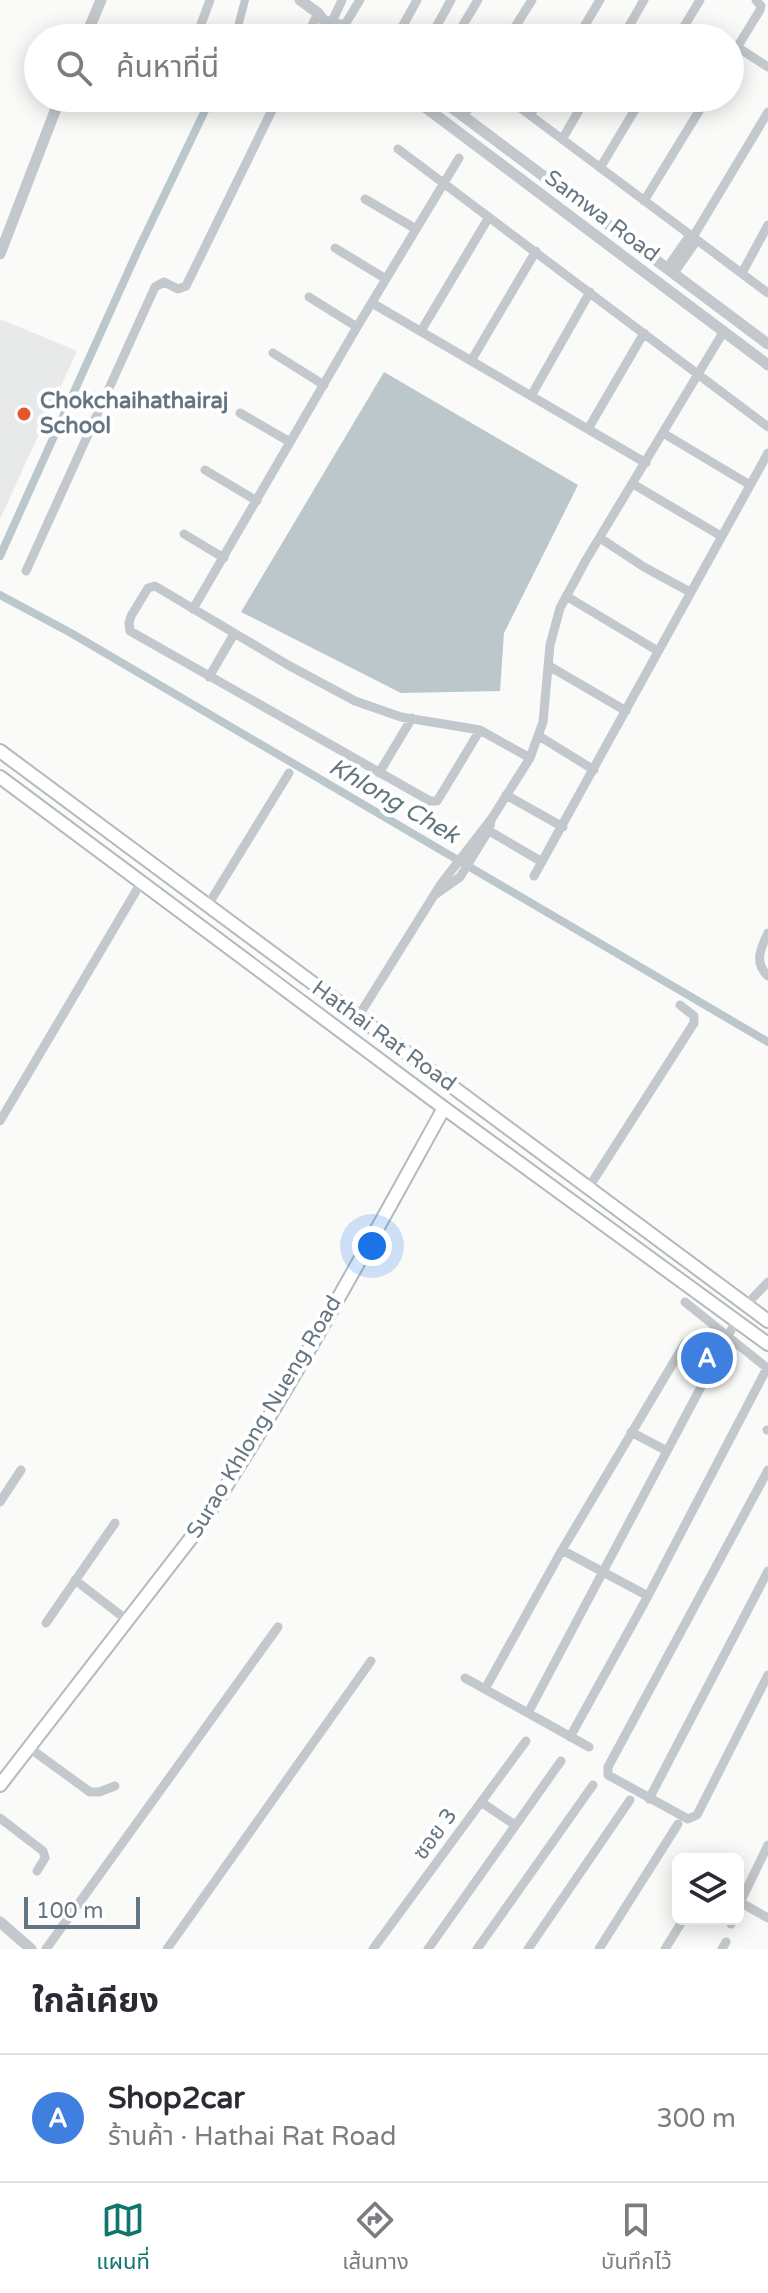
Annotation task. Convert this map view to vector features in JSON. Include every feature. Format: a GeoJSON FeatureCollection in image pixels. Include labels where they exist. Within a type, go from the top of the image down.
{"type":"FeatureCollection","features":[{"type":"Feature","properties":{"kind":"main road","name":"Hathai Rat Road"},"geometry":{"type":"LineString","coordinates":[[0,751],[768,1321]]}},
{"type":"Feature","properties":{"kind":"main road","name":"Hathai Rat Road"},"geometry":{"type":"LineString","coordinates":[[0,777],[444,1108],[768,1344]]}},
{"type":"Feature","properties":{"kind":"main road"},"geometry":{"type":"LineString","coordinates":[[440,1077],[444,1108],[474,1102]]}},
{"type":"Feature","properties":{"kind":"main road","name":"Surao Khlong Nueng Road"},"geometry":{"type":"LineString","coordinates":[[0,1785],[198,1529],[247,1453],[444,1108]]}},
{"type":"Feature","properties":{"kind":"street"},"geometry":{"type":"LineString","coordinates":[[91,24],[101,0]]}},
{"type":"Feature","properties":{"kind":"street"},"geometry":{"type":"LineString","coordinates":[[201,24],[210,0]]}},
{"type":"Feature","properties":{"kind":"street"},"geometry":{"type":"LineString","coordinates":[[300,0],[334,24]]}},
{"type":"Feature","properties":{"kind":"street"},"geometry":{"type":"LineString","coordinates":[[330,22],[342,0]]}},
{"type":"Feature","properties":{"kind":"street"},"geometry":{"type":"LineString","coordinates":[[327,24],[360,0]]}},
{"type":"Feature","properties":{"kind":"street"},"geometry":{"type":"LineString","coordinates":[[404,24],[417,0]]}},
{"type":"Feature","properties":{"kind":"street"},"geometry":{"type":"LineString","coordinates":[[438,24],[451,0]]}},
{"type":"Feature","properties":{"kind":"street"},"geometry":{"type":"LineString","coordinates":[[463,24],[478,0]]}},
{"type":"Feature","properties":{"kind":"street"},"geometry":{"type":"LineString","coordinates":[[517,24],[532,0]]}},
{"type":"Feature","properties":{"kind":"street"},"geometry":{"type":"LineString","coordinates":[[585,24],[600,0]]}},
{"type":"Feature","properties":{"kind":"street"},"geometry":{"type":"LineString","coordinates":[[630,24],[644,0]]}},
{"type":"Feature","properties":{"kind":"street"},"geometry":{"type":"LineString","coordinates":[[685,24],[700,0]]}},
{"type":"Feature","properties":{"kind":"street"},"geometry":{"type":"LineString","coordinates":[[744,36],[760,10],[761,6],[756,0]]}},
{"type":"Feature","properties":{"kind":"street"},"geometry":{"type":"LineString","coordinates":[[744,52],[768,67]]}},
{"type":"Feature","properties":{"kind":"street"},"geometry":{"type":"LineString","coordinates":[[0,254],[55,112]]}},
{"type":"Feature","properties":{"kind":"street"},"geometry":{"type":"LineString","coordinates":[[26,571],[155,287],[164,282],[178,289],[186,286],[271,112]]}},
{"type":"Feature","properties":{"kind":"street","name":"Samwa Road"},"geometry":{"type":"LineString","coordinates":[[432,112],[768,365]]}},
{"type":"Feature","properties":{"kind":"street","name":"Samwa Road"},"geometry":{"type":"LineString","coordinates":[[457,112],[768,344]]}},
{"type":"Feature","properties":{"kind":"street"},"geometry":{"type":"LineString","coordinates":[[526,112],[768,293]]}},
{"type":"Feature","properties":{"kind":"street"},"geometry":{"type":"LineString","coordinates":[[563,138],[578,112]]}},
{"type":"Feature","properties":{"kind":"street"},"geometry":{"type":"LineString","coordinates":[[600,168],[634,112]]}},
{"type":"Feature","properties":{"kind":"street"},"geometry":{"type":"LineString","coordinates":[[644,201],[698,112]]}},
{"type":"Feature","properties":{"kind":"street"},"geometry":{"type":"LineString","coordinates":[[670,270],[694,238],[768,112]]}},
{"type":"Feature","properties":{"kind":"street"},"geometry":{"type":"LineString","coordinates":[[398,149],[768,427]]}},
{"type":"Feature","properties":{"kind":"street"},"geometry":{"type":"LineString","coordinates":[[193,609],[459,158]]}},
{"type":"Feature","properties":{"kind":"street"},"geometry":{"type":"LineString","coordinates":[[544,197],[554,184]]}},
{"type":"Feature","properties":{"kind":"street"},"geometry":{"type":"LineString","coordinates":[[365,199],[416,229]]}},
{"type":"Feature","properties":{"kind":"street"},"geometry":{"type":"LineString","coordinates":[[421,331],[489,217]]}},
{"type":"Feature","properties":{"kind":"street"},"geometry":{"type":"LineString","coordinates":[[742,273],[768,225]]}},
{"type":"Feature","properties":{"kind":"street"},"geometry":{"type":"LineString","coordinates":[[335,248],[386,279]]}},
{"type":"Feature","properties":{"kind":"street"},"geometry":{"type":"LineString","coordinates":[[471,361],[536,251]]}},
{"type":"Feature","properties":{"kind":"street"},"geometry":{"type":"LineString","coordinates":[[531,396],[590,292]]}},
{"type":"Feature","properties":{"kind":"street"},"geometry":{"type":"LineString","coordinates":[[309,297],[357,327]]}},
{"type":"Feature","properties":{"kind":"street"},"geometry":{"type":"LineString","coordinates":[[372,303],[646,463]]}},
{"type":"Feature","properties":{"kind":"street"},"geometry":{"type":"LineString","coordinates":[[358,1017],[433,896],[456,875],[530,758],[539,736],[554,625],[566,596],[724,331]]}},
{"type":"Feature","properties":{"kind":"street"},"geometry":{"type":"LineString","coordinates":[[588,429],[644,333]]}},
{"type":"Feature","properties":{"kind":"street"},"geometry":{"type":"LineString","coordinates":[[273,353],[324,385]]}},
{"type":"Feature","properties":{"kind":"street"},"geometry":{"type":"LineString","coordinates":[[240,413],[290,442]]}},
{"type":"Feature","properties":{"kind":"street"},"geometry":{"type":"LineString","coordinates":[[663,433],[750,485]]}},
{"type":"Feature","properties":{"kind":"street"},"geometry":{"type":"LineString","coordinates":[[534,876],[768,453]]}},
{"type":"Feature","properties":{"kind":"street"},"geometry":{"type":"LineString","coordinates":[[205,470],[257,501]]}},
{"type":"Feature","properties":{"kind":"street"},"geometry":{"type":"LineString","coordinates":[[633,484],[721,536]]}},
{"type":"Feature","properties":{"kind":"street"},"geometry":{"type":"LineString","coordinates":[[184,534],[224,558]]}},
{"type":"Feature","properties":{"kind":"street"},"geometry":{"type":"LineString","coordinates":[[600,538],[690,592]]}},
{"type":"Feature","properties":{"kind":"street"},"geometry":{"type":"LineString","coordinates":[[480,730],[437,801],[430,801],[238,690],[155,646],[129,627],[131,616],[150,586],[155,586],[355,701],[377,710],[480,730],[530,758]]}},
{"type":"Feature","properties":{"kind":"street"},"geometry":{"type":"LineString","coordinates":[[566,596],[658,651]]}},
{"type":"Feature","properties":{"kind":"street"},"geometry":{"type":"LineString","coordinates":[[209,677],[234,634]]}},
{"type":"Feature","properties":{"kind":"street"},"geometry":{"type":"LineString","coordinates":[[549,666],[626,711]]}},
{"type":"Feature","properties":{"kind":"street"},"geometry":{"type":"LineString","coordinates":[[379,773],[412,718]]}},
{"type":"Feature","properties":{"kind":"street"},"geometry":{"type":"LineString","coordinates":[[539,736],[594,770]]}},
{"type":"Feature","properties":{"kind":"street"},"geometry":{"type":"LineString","coordinates":[[208,905],[289,773]]}},
{"type":"Feature","properties":{"kind":"street"},"geometry":{"type":"LineString","coordinates":[[506,795],[563,827]]}},
{"type":"Feature","properties":{"kind":"street"},"geometry":{"type":"LineString","coordinates":[[486,829],[542,862]]}},
{"type":"Feature","properties":{"kind":"street"},"geometry":{"type":"LineString","coordinates":[[0,1121],[142,881]]}},
{"type":"Feature","properties":{"kind":"street"},"geometry":{"type":"LineString","coordinates":[[768,933],[759,960],[768,976]]}},
{"type":"Feature","properties":{"kind":"street"},"geometry":{"type":"LineString","coordinates":[[589,1187],[694,1023],[694,1016],[680,1005]]}},
{"type":"Feature","properties":{"kind":"street"},"geometry":{"type":"LineString","coordinates":[[746,1305],[768,1282]]}},
{"type":"Feature","properties":{"kind":"street"},"geometry":{"type":"LineString","coordinates":[[570,1737],[648,1596],[767,1368],[685,1302]]}},
{"type":"Feature","properties":{"kind":"street"},"geometry":{"type":"LineString","coordinates":[[528,1713],[736,1321]]}},
{"type":"Feature","properties":{"kind":"street"},"geometry":{"type":"LineString","coordinates":[[485,1689],[562,1550],[685,1343]]}},
{"type":"Feature","properties":{"kind":"street"},"geometry":{"type":"LineString","coordinates":[[631,1432],[667,1451]]}},
{"type":"Feature","properties":{"kind":"street"},"geometry":{"type":"LineString","coordinates":[[0,1502],[21,1470]]}},
{"type":"Feature","properties":{"kind":"street"},"geometry":{"type":"LineString","coordinates":[[768,1470],[608,1767],[608,1775],[688,1819],[697,1815],[768,1675]]}},
{"type":"Feature","properties":{"kind":"street"},"geometry":{"type":"LineString","coordinates":[[46,1623],[115,1523]]}},
{"type":"Feature","properties":{"kind":"street"},"geometry":{"type":"LineString","coordinates":[[562,1550],[648,1596]]}},
{"type":"Feature","properties":{"kind":"street"},"geometry":{"type":"LineString","coordinates":[[649,1799],[768,1571]]}},
{"type":"Feature","properties":{"kind":"street"},"geometry":{"type":"LineString","coordinates":[[75,1580],[127,1620]]}},
{"type":"Feature","properties":{"kind":"street"},"geometry":{"type":"LineString","coordinates":[[46,1949],[278,1627]]}},
{"type":"Feature","properties":{"kind":"street"},"geometry":{"type":"LineString","coordinates":[[167,1949],[371,1661]]}},
{"type":"Feature","properties":{"kind":"street"},"geometry":{"type":"LineString","coordinates":[[465,1678],[589,1747]]}},
{"type":"Feature","properties":{"kind":"street","name":"ซอย 3"},"geometry":{"type":"LineString","coordinates":[[373,1949],[526,1741]]}},
{"type":"Feature","properties":{"kind":"street"},"geometry":{"type":"LineString","coordinates":[[28,1747],[90,1792],[115,1786]]}},
{"type":"Feature","properties":{"kind":"street"},"geometry":{"type":"LineString","coordinates":[[428,1949],[561,1761]]}},
{"type":"Feature","properties":{"kind":"street"},"geometry":{"type":"LineString","coordinates":[[477,1949],[593,1785]]}},
{"type":"Feature","properties":{"kind":"street"},"geometry":{"type":"LineString","coordinates":[[528,1949],[630,1800]]}},
{"type":"Feature","properties":{"kind":"street"},"geometry":{"type":"LineString","coordinates":[[481,1802],[515,1825]]}},
{"type":"Feature","properties":{"kind":"street"},"geometry":{"type":"LineString","coordinates":[[0,1818],[43,1851],[45,1858],[37,1871]]}},
{"type":"Feature","properties":{"kind":"street"},"geometry":{"type":"LineString","coordinates":[[599,1949],[678,1824]]}},
{"type":"Feature","properties":{"kind":"street"},"geometry":{"type":"LineString","coordinates":[[744,1893],[768,1845]]}},
{"type":"Feature","properties":{"kind":"street"},"geometry":{"type":"LineString","coordinates":[[744,1906],[768,1918]]}},
{"type":"Feature","properties":{"kind":"street"},"geometry":{"type":"LineString","coordinates":[[0,1922],[31,1949]]}},
{"type":"Feature","properties":{"kind":"street"},"geometry":{"type":"LineString","coordinates":[[665,1949],[680,1925]]}},
{"type":"Feature","properties":{"kind":"shaded area","name":"Chokchaihathairaj School"},"geometry":{"type":"Polygon","coordinates":[[[0,319],[77,351],[0,519],[0,319]]]}},
{"type":"Feature","properties":{"kind":"shaded area"},"geometry":{"type":"Polygon","coordinates":[[[384,372],[578,485],[504,633],[500,691],[401,693],[241,612],[384,372]]]}},
{"type":"Feature","properties":{"kind":"waterway"},"geometry":{"type":"LineString","coordinates":[[239,24],[245,0]]}},
{"type":"Feature","properties":{"kind":"waterway"},"geometry":{"type":"LineString","coordinates":[[0,556],[138,250],[204,112]]}},
{"type":"Feature","properties":{"kind":"waterway","name":"Khlong Chek"},"geometry":{"type":"LineString","coordinates":[[0,595],[71,633],[768,1042]]}},
{"type":"Feature","properties":{"kind":"place","name":"Chokchaihathairaj School"},"geometry":{"type":"Point","coordinates":[24,414]}},
{"type":"Feature","properties":{"kind":"place","name":"Shop2car"},"geometry":{"type":"Point","coordinates":[707,1358]}}]}
